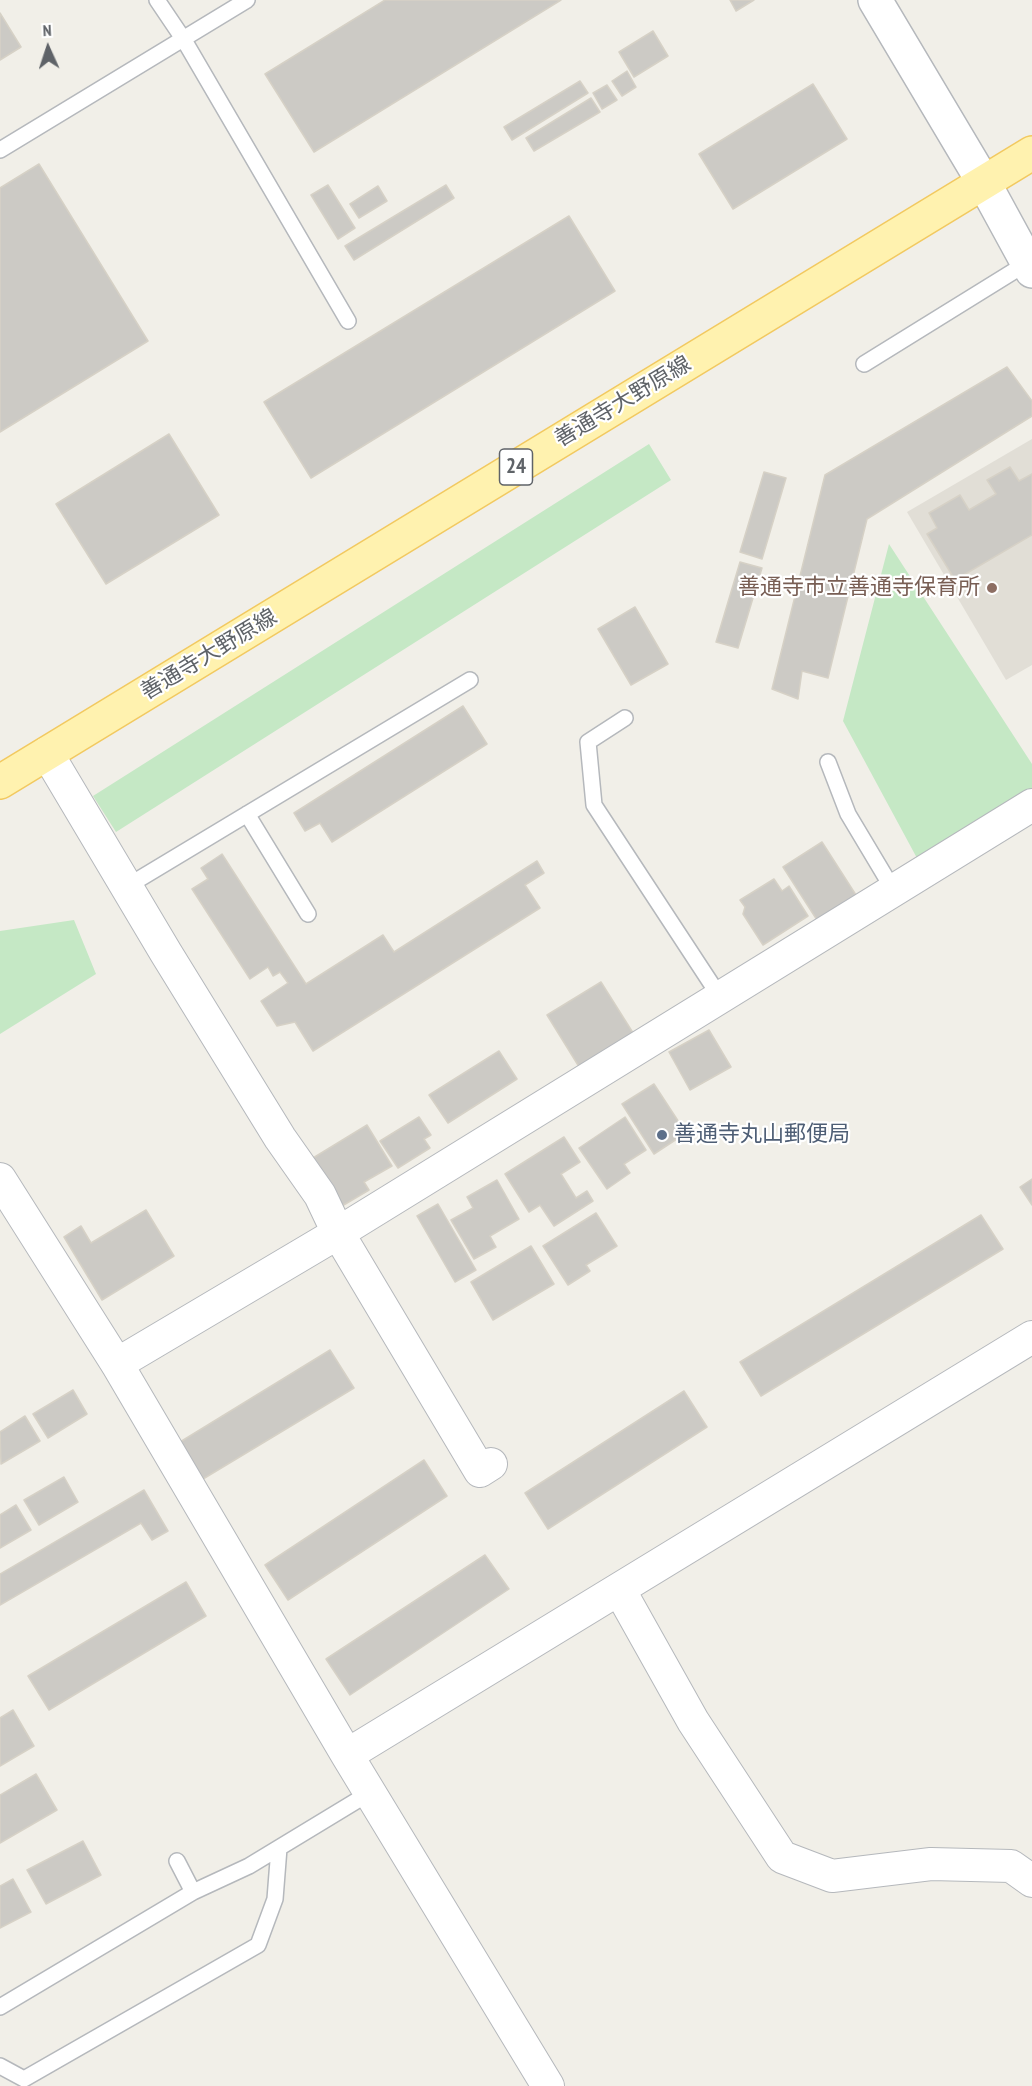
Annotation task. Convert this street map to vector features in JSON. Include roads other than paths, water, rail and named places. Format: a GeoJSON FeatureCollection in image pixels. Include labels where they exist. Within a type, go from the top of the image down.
{"type":"FeatureCollection","features":[{"type":"Feature","properties":{"kind":"main road","name":"善通寺大野原線"},"geometry":{"type":"LineString","coordinates":[[0,782],[1032,153]]}},
{"type":"Feature","properties":{"kind":"street"},"geometry":{"type":"LineString","coordinates":[[875,0],[984,183],[1030,267]]}},
{"type":"Feature","properties":{"kind":"street"},"geometry":{"type":"LineString","coordinates":[[47,753],[280,1138],[320,1195],[338,1233],[480,1471],[491,1464]]}},
{"type":"Feature","properties":{"kind":"street"},"geometry":{"type":"LineString","coordinates":[[117,1365],[338,1233],[1032,805]]}},
{"type":"Feature","properties":{"kind":"street"},"geometry":{"type":"LineString","coordinates":[[0,1179],[117,1365],[347,1755],[548,2086]]}},
{"type":"Feature","properties":{"kind":"street"},"geometry":{"type":"LineString","coordinates":[[347,1755],[1032,1337]]}},
{"type":"Feature","properties":{"kind":"street"},"geometry":{"type":"LineString","coordinates":[[619,1589],[693,1721],[782,1857],[832,1876],[931,1864],[1011,1866],[1032,1881]]}},
{"type":"Feature","properties":{"kind":"lane"},"geometry":{"type":"LineString","coordinates":[[157,0],[184,40],[348,321]]}},
{"type":"Feature","properties":{"kind":"lane"},"geometry":{"type":"LineString","coordinates":[[0,150],[247,0]]}},
{"type":"Feature","properties":{"kind":"lane"},"geometry":{"type":"LineString","coordinates":[[864,364],[1030,267]]}},
{"type":"Feature","properties":{"kind":"lane"},"geometry":{"type":"LineString","coordinates":[[126,887],[470,680]]}},
{"type":"Feature","properties":{"kind":"lane"},"geometry":{"type":"LineString","coordinates":[[625,718],[588,742],[594,805],[720,997]]}},
{"type":"Feature","properties":{"kind":"lane"},"geometry":{"type":"LineString","coordinates":[[828,762],[848,814],[894,891]]}},
{"type":"Feature","properties":{"kind":"lane"},"geometry":{"type":"LineString","coordinates":[[247,814],[308,914]]}},
{"type":"Feature","properties":{"kind":"lane"},"geometry":{"type":"LineString","coordinates":[[0,2007],[193,1892],[249,1866],[371,1792]]}},
{"type":"Feature","properties":{"kind":"lane"},"geometry":{"type":"LineString","coordinates":[[0,2066],[16,2081],[24,2079],[258,1945],[275,1899],[279,1848]]}},
{"type":"Feature","properties":{"kind":"lane"},"geometry":{"type":"LineString","coordinates":[[177,1861],[193,1892]]}},
{"type":"Feature","properties":{"kind":"place","name":"善通寺市立善通寺保育所"},"geometry":{"type":"Point","coordinates":[992,588]}},
{"type":"Feature","properties":{"kind":"place","name":"善通寺丸山郵便局"},"geometry":{"type":"Point","coordinates":[662,1135]}}]}
